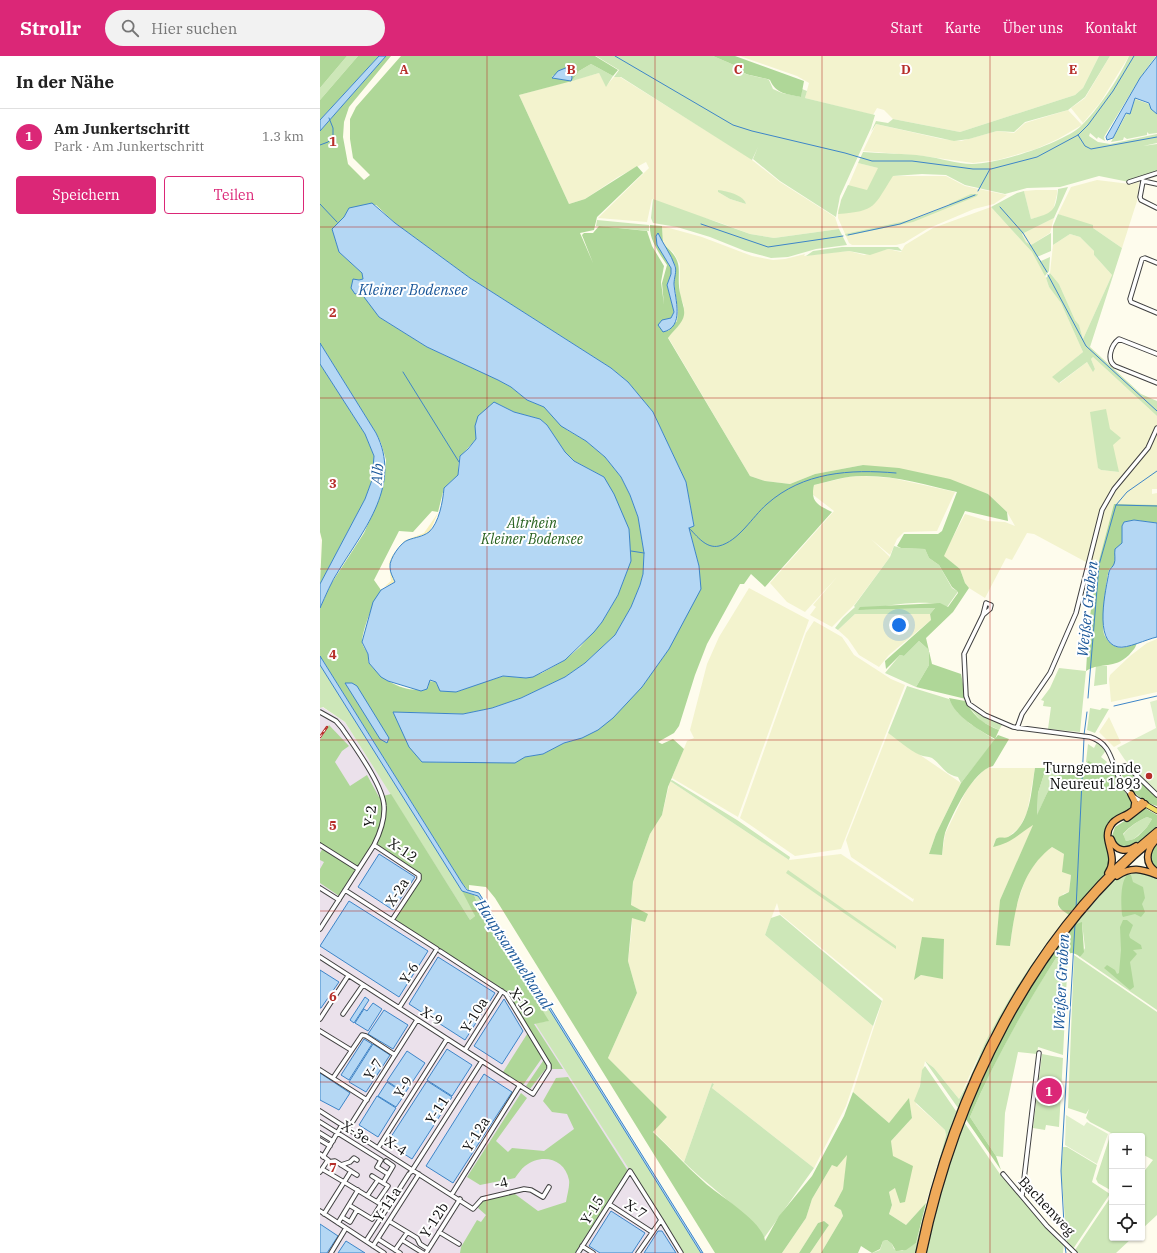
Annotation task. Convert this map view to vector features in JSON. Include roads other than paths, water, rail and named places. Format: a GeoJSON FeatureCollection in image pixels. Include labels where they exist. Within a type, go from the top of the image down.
{"type":"FeatureCollection","features":[{"type":"Feature","properties":{"kind":"highway"},"geometry":{"type":"LineString","coordinates":[[1131,794],[1135,802],[1134,809]]}},
{"type":"Feature","properties":{"kind":"highway"},"geometry":{"type":"LineString","coordinates":[[1104,884],[1113,860],[1108,838],[1109,828],[1115,821],[1143,803]]}},
{"type":"Feature","properties":{"kind":"highway"},"geometry":{"type":"LineString","coordinates":[[1143,803],[1134,814],[1115,824],[1110,835],[1113,844],[1123,850],[1132,848],[1146,840]]}},
{"type":"Feature","properties":{"kind":"highway"},"geometry":{"type":"LineString","coordinates":[[922,1252],[931,1201],[948,1143],[978,1070],[1002,1022],[1025,983],[1074,918],[1104,884],[1146,840],[1157,831]]}},
{"type":"Feature","properties":{"kind":"highway"},"geometry":{"type":"LineString","coordinates":[[1104,884],[1157,837]]}},
{"type":"Feature","properties":{"kind":"highway"},"geometry":{"type":"LineString","coordinates":[[1157,837],[1149,849],[1147,857],[1150,866],[1157,874]]}},
{"type":"Feature","properties":{"kind":"highway"},"geometry":{"type":"LineString","coordinates":[[1104,884],[1130,869],[1140,869],[1157,874]]}},
{"type":"Feature","properties":{"kind":"main road"},"geometry":{"type":"LineString","coordinates":[[1143,803],[1157,811]]}},
{"type":"Feature","properties":{"kind":"street"},"geometry":{"type":"LineString","coordinates":[[1129,182],[1157,173]]}},
{"type":"Feature","properties":{"kind":"street"},"geometry":{"type":"LineString","coordinates":[[1157,184],[1143,182],[1140,197],[1141,200],[1157,208]]}},
{"type":"Feature","properties":{"kind":"street"},"geometry":{"type":"LineString","coordinates":[[1157,263],[1145,258],[1142,259],[1130,299],[1131,302],[1157,313]]}},
{"type":"Feature","properties":{"kind":"street"},"geometry":{"type":"LineString","coordinates":[[1157,354],[1119,340],[1115,342],[1109,358],[1110,362],[1115,366],[1157,384]]}},
{"type":"Feature","properties":{"kind":"street"},"geometry":{"type":"LineString","coordinates":[[1017,728],[1020,717],[1044,683],[1076,613],[1100,516],[1107,501],[1125,475],[1148,448],[1157,428]]}},
{"type":"Feature","properties":{"kind":"street"},"geometry":{"type":"LineString","coordinates":[[983,615],[964,654],[966,700],[971,706],[985,715],[1017,728],[1095,738],[1105,746],[1121,782],[1131,794],[1143,803]]}},
{"type":"Feature","properties":{"kind":"street","name":"Y-2"},"geometry":{"type":"LineString","coordinates":[[320,712],[336,722],[342,728],[381,792],[384,806],[384,818],[380,832],[374,844],[320,929]]}},
{"type":"Feature","properties":{"kind":"street"},"geometry":{"type":"LineString","coordinates":[[1116,768],[1125,766],[1129,768],[1157,795]]}},
{"type":"Feature","properties":{"kind":"street","name":"X-12"},"geometry":{"type":"LineString","coordinates":[[374,844],[419,875]]}},
{"type":"Feature","properties":{"kind":"street"},"geometry":{"type":"LineString","coordinates":[[320,845],[358,869]]}},
{"type":"Feature","properties":{"kind":"street","name":"X-2a"},"geometry":{"type":"LineString","coordinates":[[392,920],[419,878],[419,875]]}},
{"type":"Feature","properties":{"kind":"street"},"geometry":{"type":"LineString","coordinates":[[320,888],[339,900]]}},
{"type":"Feature","properties":{"kind":"street","name":"X-10"},"geometry":{"type":"LineString","coordinates":[[345,890],[506,994],[549,1066],[549,1069],[533,1094]]}},
{"type":"Feature","properties":{"kind":"street","name":"Y-6"},"geometry":{"type":"LineString","coordinates":[[399,1008],[438,950]]}},
{"type":"Feature","properties":{"kind":"street","name":"X-9"},"geometry":{"type":"LineString","coordinates":[[320,957],[533,1094]]}},
{"type":"Feature","properties":{"kind":"street"},"geometry":{"type":"LineString","coordinates":[[320,1019],[348,976]]}},
{"type":"Feature","properties":{"kind":"street"},"geometry":{"type":"LineString","coordinates":[[343,1014],[363,985]]}},
{"type":"Feature","properties":{"kind":"street","name":"Y-10a"},"geometry":{"type":"LineString","coordinates":[[465,1050],[502,991]]}},
{"type":"Feature","properties":{"kind":"street","name":"Y-7"},"geometry":{"type":"LineString","coordinates":[[348,1129],[418,1020]]}},
{"type":"Feature","properties":{"kind":"street"},"geometry":{"type":"LineString","coordinates":[[320,1031],[351,1050]]}},
{"type":"Feature","properties":{"kind":"street"},"geometry":{"type":"LineString","coordinates":[[333,1078],[360,1037],[363,1035],[395,1055]]}},
{"type":"Feature","properties":{"kind":"street","name":"Y-9"},"geometry":{"type":"LineString","coordinates":[[378,1148],[447,1039]]}},
{"type":"Feature","properties":{"kind":"street"},"geometry":{"type":"LineString","coordinates":[[1022,1196],[1039,1053]]}},
{"type":"Feature","properties":{"kind":"street","name":"Y-11"},"geometry":{"type":"LineString","coordinates":[[366,1241],[482,1061]]}},
{"type":"Feature","properties":{"kind":"street"},"geometry":{"type":"LineString","coordinates":[[320,1070],[367,1100]]}},
{"type":"Feature","properties":{"kind":"street","name":"Y-12a"},"geometry":{"type":"LineString","coordinates":[[452,1194],[520,1085]]}},
{"type":"Feature","properties":{"kind":"street","name":"X-4"},"geometry":{"type":"LineString","coordinates":[[320,1111],[378,1148],[410,1172],[418,1174],[460,1200]]}},
{"type":"Feature","properties":{"kind":"street","name":"X-3e"},"geometry":{"type":"LineString","coordinates":[[320,1122],[381,1160],[377,1167],[388,1174]]}},
{"type":"Feature","properties":{"kind":"street"},"geometry":{"type":"LineString","coordinates":[[342,1126],[322,1156],[328,1161],[335,1161],[357,1176]]}},
{"type":"Feature","properties":{"kind":"street"},"geometry":{"type":"LineString","coordinates":[[320,1133],[333,1141]]}},
{"type":"Feature","properties":{"kind":"street"},"geometry":{"type":"LineString","coordinates":[[320,1140],[330,1146]]}},
{"type":"Feature","properties":{"kind":"street"},"geometry":{"type":"LineString","coordinates":[[341,1165],[350,1162],[354,1158],[357,1160]]}},
{"type":"Feature","properties":{"kind":"street"},"geometry":{"type":"LineString","coordinates":[[328,1161],[321,1170],[387,1208]]}},
{"type":"Feature","properties":{"kind":"street"},"geometry":{"type":"LineString","coordinates":[[383,1183],[393,1166],[386,1161]]}},
{"type":"Feature","properties":{"kind":"street"},"geometry":{"type":"LineString","coordinates":[[324,1214],[351,1171]]}},
{"type":"Feature","properties":{"kind":"street","name":"Y-15"},"geometry":{"type":"LineString","coordinates":[[578,1253],[630,1171],[660,1221]]}},
{"type":"Feature","properties":{"kind":"street","name":"Y-11a"},"geometry":{"type":"LineString","coordinates":[[373,1246],[418,1174]]}},
{"type":"Feature","properties":{"kind":"street","name":"Bachenweg"},"geometry":{"type":"LineString","coordinates":[[1003,1174],[1047,1226],[1075,1253]]}},
{"type":"Feature","properties":{"kind":"street"},"geometry":{"type":"LineString","coordinates":[[372,1176],[388,1186],[372,1219]]}},
{"type":"Feature","properties":{"kind":"street"},"geometry":{"type":"LineString","coordinates":[[367,1196],[378,1180]]}},
{"type":"Feature","properties":{"kind":"street","name":"-4"},"geometry":{"type":"LineString","coordinates":[[460,1200],[473,1209],[482,1199],[528,1189],[543,1196],[549,1187]]}},
{"type":"Feature","properties":{"kind":"street"},"geometry":{"type":"LineString","coordinates":[[338,1223],[358,1190]]}},
{"type":"Feature","properties":{"kind":"street","name":"Y-12b"},"geometry":{"type":"LineString","coordinates":[[426,1252],[460,1200]]}},
{"type":"Feature","properties":{"kind":"street","name":"X-7"},"geometry":{"type":"LineString","coordinates":[[609,1204],[652,1232]]}},
{"type":"Feature","properties":{"kind":"street"},"geometry":{"type":"LineString","coordinates":[[349,1205],[372,1219],[377,1224]]}},
{"type":"Feature","properties":{"kind":"street"},"geometry":{"type":"LineString","coordinates":[[342,1216],[350,1222],[357,1210]]}},
{"type":"Feature","properties":{"kind":"street"},"geometry":{"type":"LineString","coordinates":[[320,1211],[384,1253]]}},
{"type":"Feature","properties":{"kind":"street"},"geometry":{"type":"LineString","coordinates":[[389,1221],[407,1233],[426,1252]]}},
{"type":"Feature","properties":{"kind":"street"},"geometry":{"type":"LineString","coordinates":[[638,1253],[660,1221],[681,1253]]}},
{"type":"Feature","properties":{"kind":"street"},"geometry":{"type":"LineString","coordinates":[[331,1253],[346,1228]]}},
{"type":"Feature","properties":{"kind":"street"},"geometry":{"type":"LineString","coordinates":[[439,1232],[458,1244]]}},
{"type":"Feature","properties":{"kind":"street"},"geometry":{"type":"LineString","coordinates":[[395,1250],[407,1233]]}},
{"type":"Feature","properties":{"kind":"street"},"geometry":{"type":"LineString","coordinates":[[378,1239],[400,1253]]}},
{"type":"Feature","properties":{"kind":"street"},"geometry":{"type":"LineString","coordinates":[[402,1240],[426,1252]]}},
{"type":"Feature","properties":{"kind":"street"},"geometry":{"type":"LineString","coordinates":[[582,1246],[593,1253]]}},
{"type":"Feature","properties":{"kind":"water"},"geometry":{"type":"Polygon","coordinates":[[[379,56],[386,56],[320,131],[320,120],[379,56]]]}},
{"type":"Feature","properties":{"kind":"water"},"geometry":{"type":"Polygon","coordinates":[[[1157,56],[1157,114],[1151,109],[1149,103],[1135,98],[1130,114],[1126,113],[1113,138],[1107,140],[1106,137],[1140,78],[1157,56]]]}},
{"type":"Feature","properties":{"kind":"water"},"geometry":{"type":"Polygon","coordinates":[[[568,67],[571,70],[571,81],[552,78],[558,71],[568,67]]]}},
{"type":"Feature","properties":{"kind":"water","name":"Kleiner Bodensee"},"geometry":{"type":"Polygon","coordinates":[[[372,203],[395,223],[470,278],[611,368],[628,382],[653,412],[686,482],[694,526],[689,528],[699,566],[701,589],[669,649],[642,687],[613,718],[598,730],[582,738],[564,743],[543,754],[525,757],[515,763],[422,762],[409,747],[393,712],[463,714],[492,708],[521,698],[565,677],[585,663],[615,635],[631,607],[640,585],[643,574],[644,553],[638,517],[630,495],[621,477],[605,457],[586,441],[561,426],[544,407],[527,400],[511,387],[498,380],[427,347],[379,317],[361,293],[355,294],[351,288],[353,279],[363,279],[362,273],[339,252],[332,229],[344,217],[349,208],[372,203]]]}},
{"type":"Feature","properties":{"kind":"water"},"geometry":{"type":"Polygon","coordinates":[[[658,233],[676,270],[674,284],[677,304],[676,319],[670,329],[663,332],[658,325],[662,320],[671,318],[674,312],[667,285],[671,274],[671,268],[657,245],[656,236],[658,233]]]}},
{"type":"Feature","properties":{"kind":"water","name":"Alb"},"geometry":{"type":"Polygon","coordinates":[[[320,343],[376,433],[383,452],[385,470],[383,488],[369,522],[334,579],[320,608],[320,584],[365,499],[372,480],[374,456],[365,434],[320,364],[320,343]]]}},
{"type":"Feature","properties":{"kind":"water"},"geometry":{"type":"Polygon","coordinates":[[[494,402],[514,412],[540,419],[547,425],[565,452],[574,461],[604,477],[614,494],[629,529],[631,561],[618,595],[602,622],[594,632],[565,660],[533,677],[526,678],[503,676],[456,692],[440,691],[436,682],[430,680],[427,689],[421,691],[388,681],[381,677],[369,663],[368,654],[362,642],[373,602],[381,590],[395,582],[390,571],[390,564],[393,555],[399,547],[405,541],[424,535],[432,528],[440,512],[444,488],[458,475],[460,456],[476,439],[475,426],[478,416],[494,402]]]}},
{"type":"Feature","properties":{"kind":"water"},"geometry":{"type":"Polygon","coordinates":[[[1134,520],[1157,523],[1157,637],[1132,645],[1118,647],[1110,643],[1106,636],[1103,626],[1104,602],[1109,572],[1115,562],[1115,549],[1122,543],[1122,526],[1124,522],[1134,520]]]}},
{"type":"Feature","properties":{"kind":"water"},"geometry":{"type":"Polygon","coordinates":[[[320,656],[462,883],[467,890],[479,893],[703,1253],[701,1253],[485,906],[478,896],[462,891],[320,665],[320,656]]]}},
{"type":"Feature","properties":{"kind":"water"},"geometry":{"type":"Polygon","coordinates":[[[345,683],[352,683],[357,686],[389,738],[387,743],[380,739],[345,683]]]}},
{"type":"Feature","properties":{"kind":"water"},"geometry":{"type":"Polygon","coordinates":[[[379,854],[415,877],[393,910],[358,887],[379,854]]]}},
{"type":"Feature","properties":{"kind":"water"},"geometry":{"type":"Polygon","coordinates":[[[349,901],[428,951],[399,997],[320,946],[349,901]]]}},
{"type":"Feature","properties":{"kind":"water"},"geometry":{"type":"Polygon","coordinates":[[[438,957],[495,993],[465,1040],[409,1004],[438,957]]]}},
{"type":"Feature","properties":{"kind":"water"},"geometry":{"type":"Polygon","coordinates":[[[320,970],[339,982],[321,1008],[320,1008],[320,970]]]}},
{"type":"Feature","properties":{"kind":"water"},"geometry":{"type":"Polygon","coordinates":[[[365,997],[369,1000],[354,1023],[350,1020],[365,997]]]}},
{"type":"Feature","properties":{"kind":"water"},"geometry":{"type":"Polygon","coordinates":[[[504,999],[523,1031],[502,1064],[474,1046],[504,999]]]}},
{"type":"Feature","properties":{"kind":"water"},"geometry":{"type":"Polygon","coordinates":[[[373,1003],[382,1009],[368,1031],[355,1023],[364,1009],[367,1011],[373,1003]]]}},
{"type":"Feature","properties":{"kind":"water"},"geometry":{"type":"Polygon","coordinates":[[[384,1010],[408,1025],[393,1049],[368,1034],[384,1010]]]}},
{"type":"Feature","properties":{"kind":"water"},"geometry":{"type":"Polygon","coordinates":[[[364,1039],[372,1044],[349,1080],[341,1075],[364,1039]]]}},
{"type":"Feature","properties":{"kind":"water"},"geometry":{"type":"Polygon","coordinates":[[[373,1044],[390,1055],[366,1092],[349,1082],[373,1044]]]}},
{"type":"Feature","properties":{"kind":"water"},"geometry":{"type":"Polygon","coordinates":[[[447,1049],[472,1065],[452,1096],[427,1080],[447,1049]]]}},
{"type":"Feature","properties":{"kind":"water"},"geometry":{"type":"Polygon","coordinates":[[[407,1051],[425,1063],[405,1093],[387,1081],[407,1051]]]}},
{"type":"Feature","properties":{"kind":"water"},"geometry":{"type":"Polygon","coordinates":[[[320,1073],[350,1093],[339,1110],[320,1100],[320,1073]]]}},
{"type":"Feature","properties":{"kind":"water"},"geometry":{"type":"Polygon","coordinates":[[[484,1074],[512,1092],[453,1183],[426,1166],[484,1074]]]}},
{"type":"Feature","properties":{"kind":"water"},"geometry":{"type":"Polygon","coordinates":[[[427,1081],[452,1097],[412,1159],[387,1143],[427,1081]]]}},
{"type":"Feature","properties":{"kind":"water"},"geometry":{"type":"Polygon","coordinates":[[[387,1082],[405,1094],[396,1107],[378,1096],[387,1082]]]}},
{"type":"Feature","properties":{"kind":"water"},"geometry":{"type":"Polygon","coordinates":[[[377,1096],[396,1108],[378,1137],[359,1125],[377,1096]]]}},
{"type":"Feature","properties":{"kind":"water"},"geometry":{"type":"Polygon","coordinates":[[[611,1211],[645,1233],[632,1253],[600,1253],[589,1246],[611,1211]]]}},
{"type":"Feature","properties":{"kind":"water"},"geometry":{"type":"Polygon","coordinates":[[[320,1224],[338,1236],[327,1253],[320,1253],[320,1224]]]}},
{"type":"Feature","properties":{"kind":"water"},"geometry":{"type":"Polygon","coordinates":[[[658,1231],[662,1231],[676,1253],[644,1253],[658,1231]]]}},
{"type":"Feature","properties":{"kind":"water"},"geometry":{"type":"Polygon","coordinates":[[[346,1241],[365,1253],[338,1253],[346,1241]]]}},
{"type":"Feature","properties":{"kind":"waterway"},"geometry":{"type":"LineString","coordinates":[[615,56],[733,125],[752,131],[845,153],[872,161],[912,161],[973,169],[991,169],[1037,157],[1078,135],[1088,125],[1113,91],[1134,56]]}},
{"type":"Feature","properties":{"kind":"waterway"},"geometry":{"type":"LineString","coordinates":[[320,145],[328,142],[333,137],[333,128],[329,118]]}},
{"type":"Feature","properties":{"kind":"waterway"},"geometry":{"type":"LineString","coordinates":[[1078,135],[1085,146],[1091,149],[1157,137]]}},
{"type":"Feature","properties":{"kind":"waterway"},"geometry":{"type":"LineString","coordinates":[[978,191],[990,169]]}},
{"type":"Feature","properties":{"kind":"waterway"},"geometry":{"type":"LineString","coordinates":[[848,235],[900,224],[975,195]]}},
{"type":"Feature","properties":{"kind":"waterway"},"geometry":{"type":"LineString","coordinates":[[320,204],[337,222]]}},
{"type":"Feature","properties":{"kind":"waterway"},"geometry":{"type":"LineString","coordinates":[[1000,207],[1023,233],[1047,272]]}},
{"type":"Feature","properties":{"kind":"waterway"},"geometry":{"type":"LineString","coordinates":[[701,224],[768,247],[843,236]]}},
{"type":"Feature","properties":{"kind":"waterway"},"geometry":{"type":"LineString","coordinates":[[1048,275],[1086,346],[1157,411]]}},
{"type":"Feature","properties":{"kind":"waterway"},"geometry":{"type":"LineString","coordinates":[[403,372],[459,462]]}},
{"type":"Feature","properties":{"kind":"waterway","name":"Weißer Graben"},"geometry":{"type":"LineString","coordinates":[[1088,698],[1099,565],[1116,505],[1127,492],[1157,471]]}},
{"type":"Feature","properties":{"kind":"waterway"},"geometry":{"type":"LineString","coordinates":[[689,528],[706,544],[710,546],[719,546],[733,539],[745,528],[761,509],[781,493],[796,485],[812,479],[844,473],[896,473]]}},
{"type":"Feature","properties":{"kind":"waterway"},"geometry":{"type":"LineString","coordinates":[[1116,505],[1157,506]]}},
{"type":"Feature","properties":{"kind":"waterway"},"geometry":{"type":"LineString","coordinates":[[631,551],[644,553]]}},
{"type":"Feature","properties":{"kind":"waterway"},"geometry":{"type":"LineString","coordinates":[[1114,706],[1157,696]]}},
{"type":"Feature","properties":{"kind":"waterway","name":"Weißer Graben"},"geometry":{"type":"LineString","coordinates":[[1084,735],[1087,712]]}},
{"type":"Feature","properties":{"kind":"waterway","name":"Weißer Graben"},"geometry":{"type":"LineString","coordinates":[[1076,909],[1084,738]]}},
{"type":"Feature","properties":{"kind":"waterway","name":"Weißer Graben"},"geometry":{"type":"LineString","coordinates":[[1065,1242],[1061,1171],[1075,924]]}},
{"type":"Feature","properties":{"kind":"waterway","name":"Weißer Graben"},"geometry":{"type":"LineString","coordinates":[[1065,1246],[1066,1253]]}},
{"type":"Feature","properties":{"kind":"railway"},"geometry":{"type":"LineString","coordinates":[[320,737],[327,727]]}},
{"type":"Feature","properties":{"kind":"place","name":"Turngemeinde Neureut 1893"},"geometry":{"type":"Point","coordinates":[1149,776]}},
{"type":"Feature","properties":{"kind":"place","name":"Am Junkertschritt"},"geometry":{"type":"Point","coordinates":[1049,1091]}},
{"type":"Feature","properties":{"kind":"park label","name":"Altrhein Kleiner Bodensee"},"geometry":{"type":"Point","coordinates":[532,532]}},
{"type":"Feature","properties":{"kind":"water label","name":"Hauptsammelkanal"},"geometry":{"type":"Point","coordinates":[514,954]}}]}
